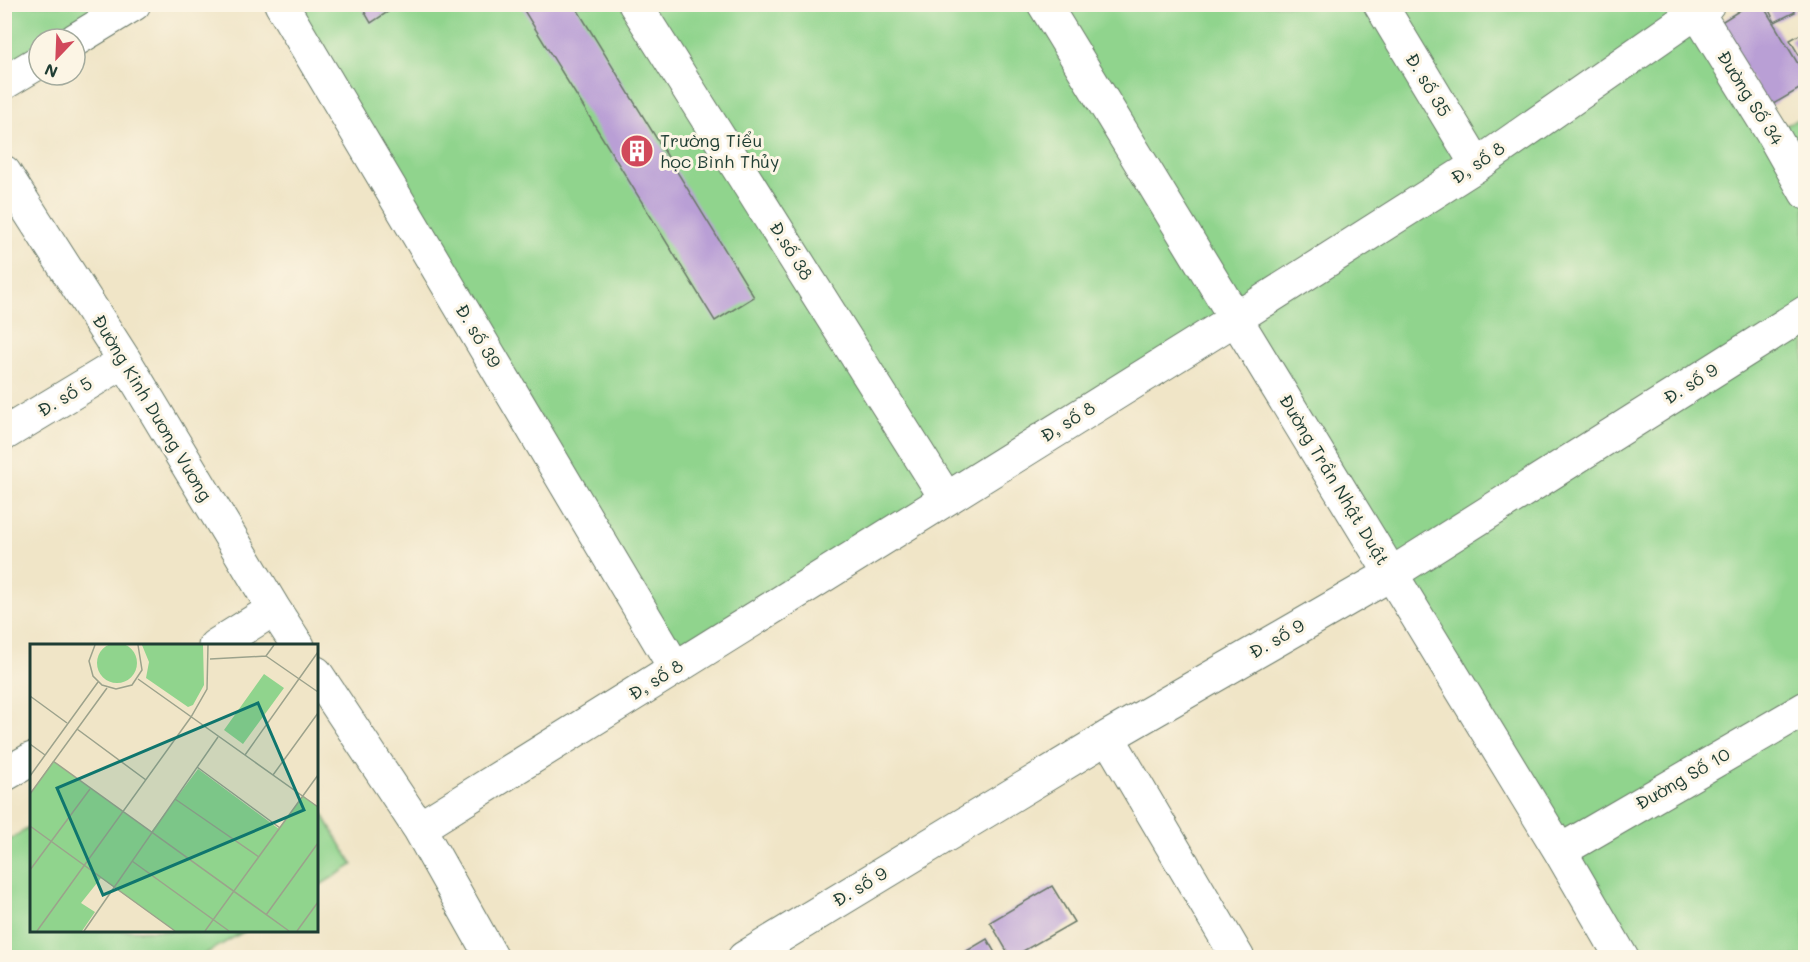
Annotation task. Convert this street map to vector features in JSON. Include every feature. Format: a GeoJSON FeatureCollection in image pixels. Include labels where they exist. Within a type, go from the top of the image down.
{"type":"FeatureCollection","features":[{"type":"Feature","properties":{"kind":"street"},"geometry":{"type":"LineString","coordinates":[[87,33],[134,4]]}},
{"type":"Feature","properties":{"kind":"street","name":"Đ. số 39"},"geometry":{"type":"LineString","coordinates":[[281,4],[675,668]]}},
{"type":"Feature","properties":{"kind":"street","name":"Đ.số 38"},"geometry":{"type":"LineString","coordinates":[[636,4],[946,498]]}},
{"type":"Feature","properties":{"kind":"street","name":"Đường Trần Nhật Duật"},"geometry":{"type":"LineString","coordinates":[[1044,4],[1560,851],[1622,957]]}},
{"type":"Feature","properties":{"kind":"street","name":"Đ. số 35"},"geometry":{"type":"LineString","coordinates":[[1380,4],[1477,165]]}},
{"type":"Feature","properties":{"kind":"street","name":"Đ, số 8"},"geometry":{"type":"LineString","coordinates":[[419,828],[1235,319],[1477,165],[1699,7]]}},
{"type":"Feature","properties":{"kind":"street","name":"Đường Số 34"},"geometry":{"type":"LineString","coordinates":[[1699,7],[1806,193]]}},
{"type":"Feature","properties":{"kind":"street"},"geometry":{"type":"LineString","coordinates":[[4,83],[27,69]]}},
{"type":"Feature","properties":{"kind":"street","name":"Đường Kinh Dương Vương"},"geometry":{"type":"LineString","coordinates":[[4,172],[125,361],[297,644]]}},
{"type":"Feature","properties":{"kind":"street","name":"Đ. số 9"},"geometry":{"type":"LineString","coordinates":[[744,957],[1108,737],[1390,574],[1806,312]]}},
{"type":"Feature","properties":{"kind":"street","name":"Đ. số 5"},"geometry":{"type":"LineString","coordinates":[[4,434],[125,361]]}},
{"type":"Feature","properties":{"kind":"street"},"geometry":{"type":"LineString","coordinates":[[217,644],[274,609]]}},
{"type":"Feature","properties":{"kind":"street"},"geometry":{"type":"LineString","coordinates":[[318,676],[419,828],[492,957]]}},
{"type":"Feature","properties":{"kind":"street","name":"Đường Số 10"},"geometry":{"type":"LineString","coordinates":[[1560,851],[1806,708]]}},
{"type":"Feature","properties":{"kind":"street"},"geometry":{"type":"LineString","coordinates":[[1108,737],[1238,957]]}},
{"type":"Feature","properties":{"kind":"street"},"geometry":{"type":"LineString","coordinates":[[4,775],[30,760]]}},
{"type":"Feature","properties":{"kind":"green space"},"geometry":{"type":"Polygon","coordinates":[[[5,5],[135,5],[87,32],[87,27],[27,27],[27,70],[5,83],[5,5]]]}},
{"type":"Feature","properties":{"kind":"green space"},"geometry":{"type":"Polygon","coordinates":[[[293,5],[1692,5],[1805,198],[1805,957],[1622,957],[1235,319],[679,652],[293,5]]]}},
{"type":"Feature","properties":{"kind":"green space"},"geometry":{"type":"Polygon","coordinates":[[[1805,115],[1805,193],[1772,133],[1805,115]]]}},
{"type":"Feature","properties":{"kind":"green space"},"geometry":{"type":"Polygon","coordinates":[[[318,807],[353,865],[318,886],[318,807]]]}},
{"type":"Feature","properties":{"kind":"green space"},"geometry":{"type":"Polygon","coordinates":[[[30,827],[30,932],[243,932],[200,957],[5,957],[5,843],[30,827]]]}},
{"type":"Feature","properties":{"kind":"building"},"geometry":{"type":"Polygon","coordinates":[[[360,4],[400,4],[371,23],[360,4]]]}},
{"type":"Feature","properties":{"kind":"building","name":"Trường Tiểu học Bình Thủy"},"geometry":{"type":"Polygon","coordinates":[[[520,4],[574,4],[754,297],[715,321],[520,4]]]}},
{"type":"Feature","properties":{"kind":"building"},"geometry":{"type":"Polygon","coordinates":[[[1750,4],[1762,4],[1806,77],[1806,85],[1768,107],[1718,24],[1750,4]]]}},
{"type":"Feature","properties":{"kind":"building"},"geometry":{"type":"Polygon","coordinates":[[[1766,4],[1791,4],[1795,12],[1775,22],[1766,4]]]}},
{"type":"Feature","properties":{"kind":"building"},"geometry":{"type":"Polygon","coordinates":[[[1796,4],[1806,4],[1806,21],[1796,4]]]}},
{"type":"Feature","properties":{"kind":"building"},"geometry":{"type":"Polygon","coordinates":[[[1806,31],[1806,60],[1803,62],[1790,40],[1806,31]]]}},
{"type":"Feature","properties":{"kind":"building"},"geometry":{"type":"Polygon","coordinates":[[[1052,886],[1074,922],[1011,958],[990,922],[1052,886]]]}},
{"type":"Feature","properties":{"kind":"building"},"geometry":{"type":"Polygon","coordinates":[[[987,939],[998,958],[968,958],[965,952],[987,939]]]}},
{"type":"Feature","properties":{"kind":"place","name":"Trường Tiểu học Bình Thủy"},"geometry":{"type":"Point","coordinates":[637,151]}}]}
